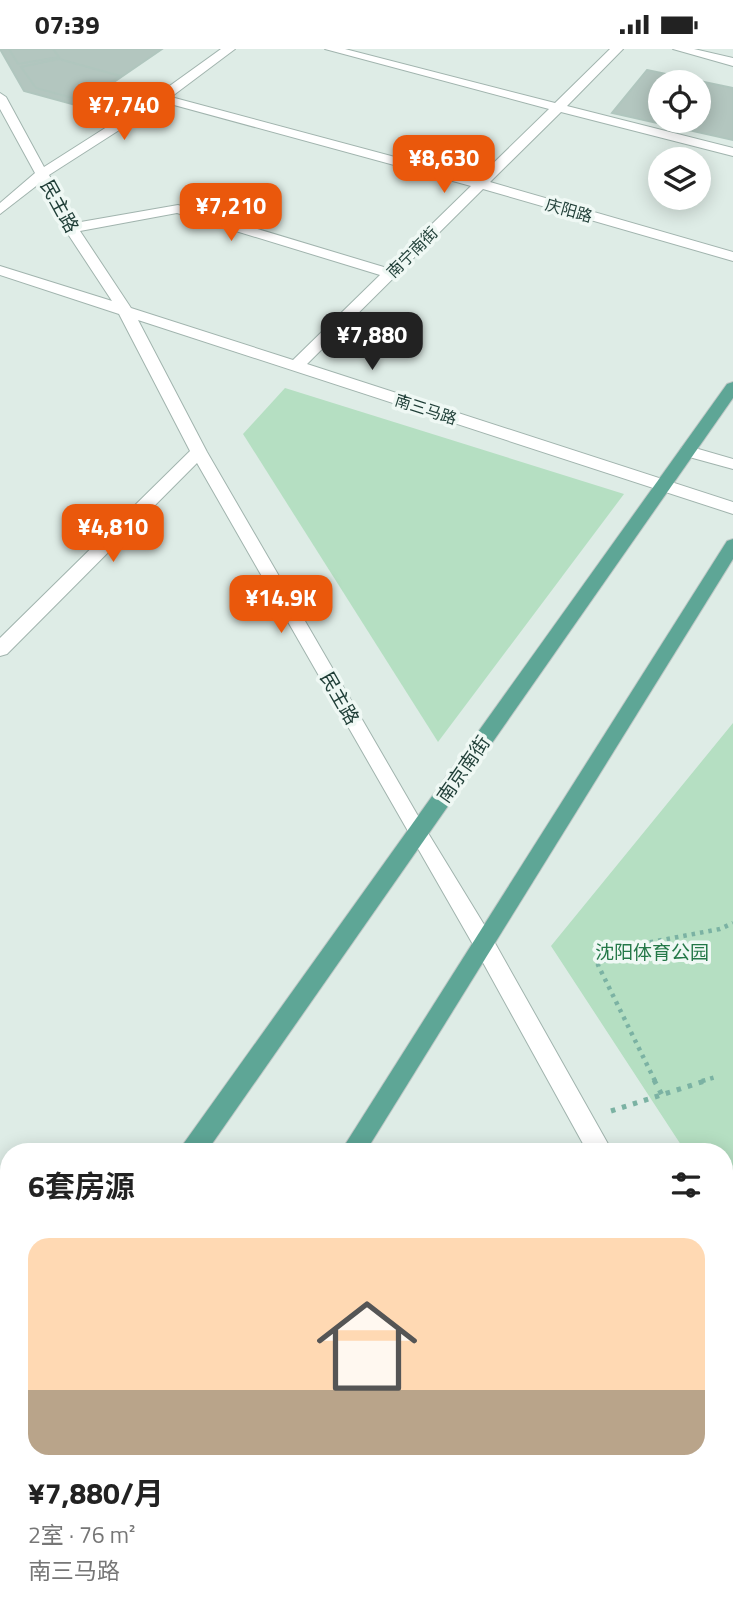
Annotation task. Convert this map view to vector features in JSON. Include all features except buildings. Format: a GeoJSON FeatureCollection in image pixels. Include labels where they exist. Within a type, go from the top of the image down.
{"type":"FeatureCollection","features":[{"type":"Feature","properties":{"kind":"main road","name":"南京南街"},"geometry":{"type":"LineString","coordinates":[[199,1143],[733,387]]}},
{"type":"Feature","properties":{"kind":"main road"},"geometry":{"type":"LineString","coordinates":[[358,1143],[733,545]]}},
{"type":"Feature","properties":{"kind":"street"},"geometry":{"type":"LineString","coordinates":[[0,210],[42,174],[161,98],[229,49]]}},
{"type":"Feature","properties":{"kind":"street"},"geometry":{"type":"LineString","coordinates":[[331,49],[733,152]]}},
{"type":"Feature","properties":{"kind":"street","name":"南宁南街"},"geometry":{"type":"LineString","coordinates":[[296,366],[617,49]]}},
{"type":"Feature","properties":{"kind":"street"},"geometry":{"type":"LineString","coordinates":[[679,49],[733,62]]}},
{"type":"Feature","properties":{"kind":"street","name":"民主路"},"geometry":{"type":"LineString","coordinates":[[0,97],[71,228],[125,310],[199,452],[483,942],[596,1143]]}},
{"type":"Feature","properties":{"kind":"street","name":"庆阳路"},"geometry":{"type":"LineString","coordinates":[[161,98],[480,184],[733,257]]}},
{"type":"Feature","properties":{"kind":"street"},"geometry":{"type":"LineString","coordinates":[[71,228],[178,209],[390,273]]}},
{"type":"Feature","properties":{"kind":"street","name":"南三马路"},"geometry":{"type":"LineString","coordinates":[[0,270],[733,508]]}},
{"type":"Feature","properties":{"kind":"street"},"geometry":{"type":"LineString","coordinates":[[688,451],[733,464]]}},
{"type":"Feature","properties":{"kind":"street"},"geometry":{"type":"LineString","coordinates":[[0,649],[199,452]]}},
{"type":"Feature","properties":{"kind":"path"},"geometry":{"type":"LineString","coordinates":[[662,1094],[598,965],[625,947],[720,929],[733,923]]}},
{"type":"Feature","properties":{"kind":"path"},"geometry":{"type":"LineString","coordinates":[[583,1120],[716,1077]]}},
{"type":"Feature","properties":{"kind":"green space"},"geometry":{"type":"Polygon","coordinates":[[[285,388],[624,494],[438,742],[243,434],[285,388]]]}},
{"type":"Feature","properties":{"kind":"green space","name":"沈阳体育公园"},"geometry":{"type":"Polygon","coordinates":[[[733,723],[733,1143],[680,1143],[551,946],[733,723]]]}}]}
